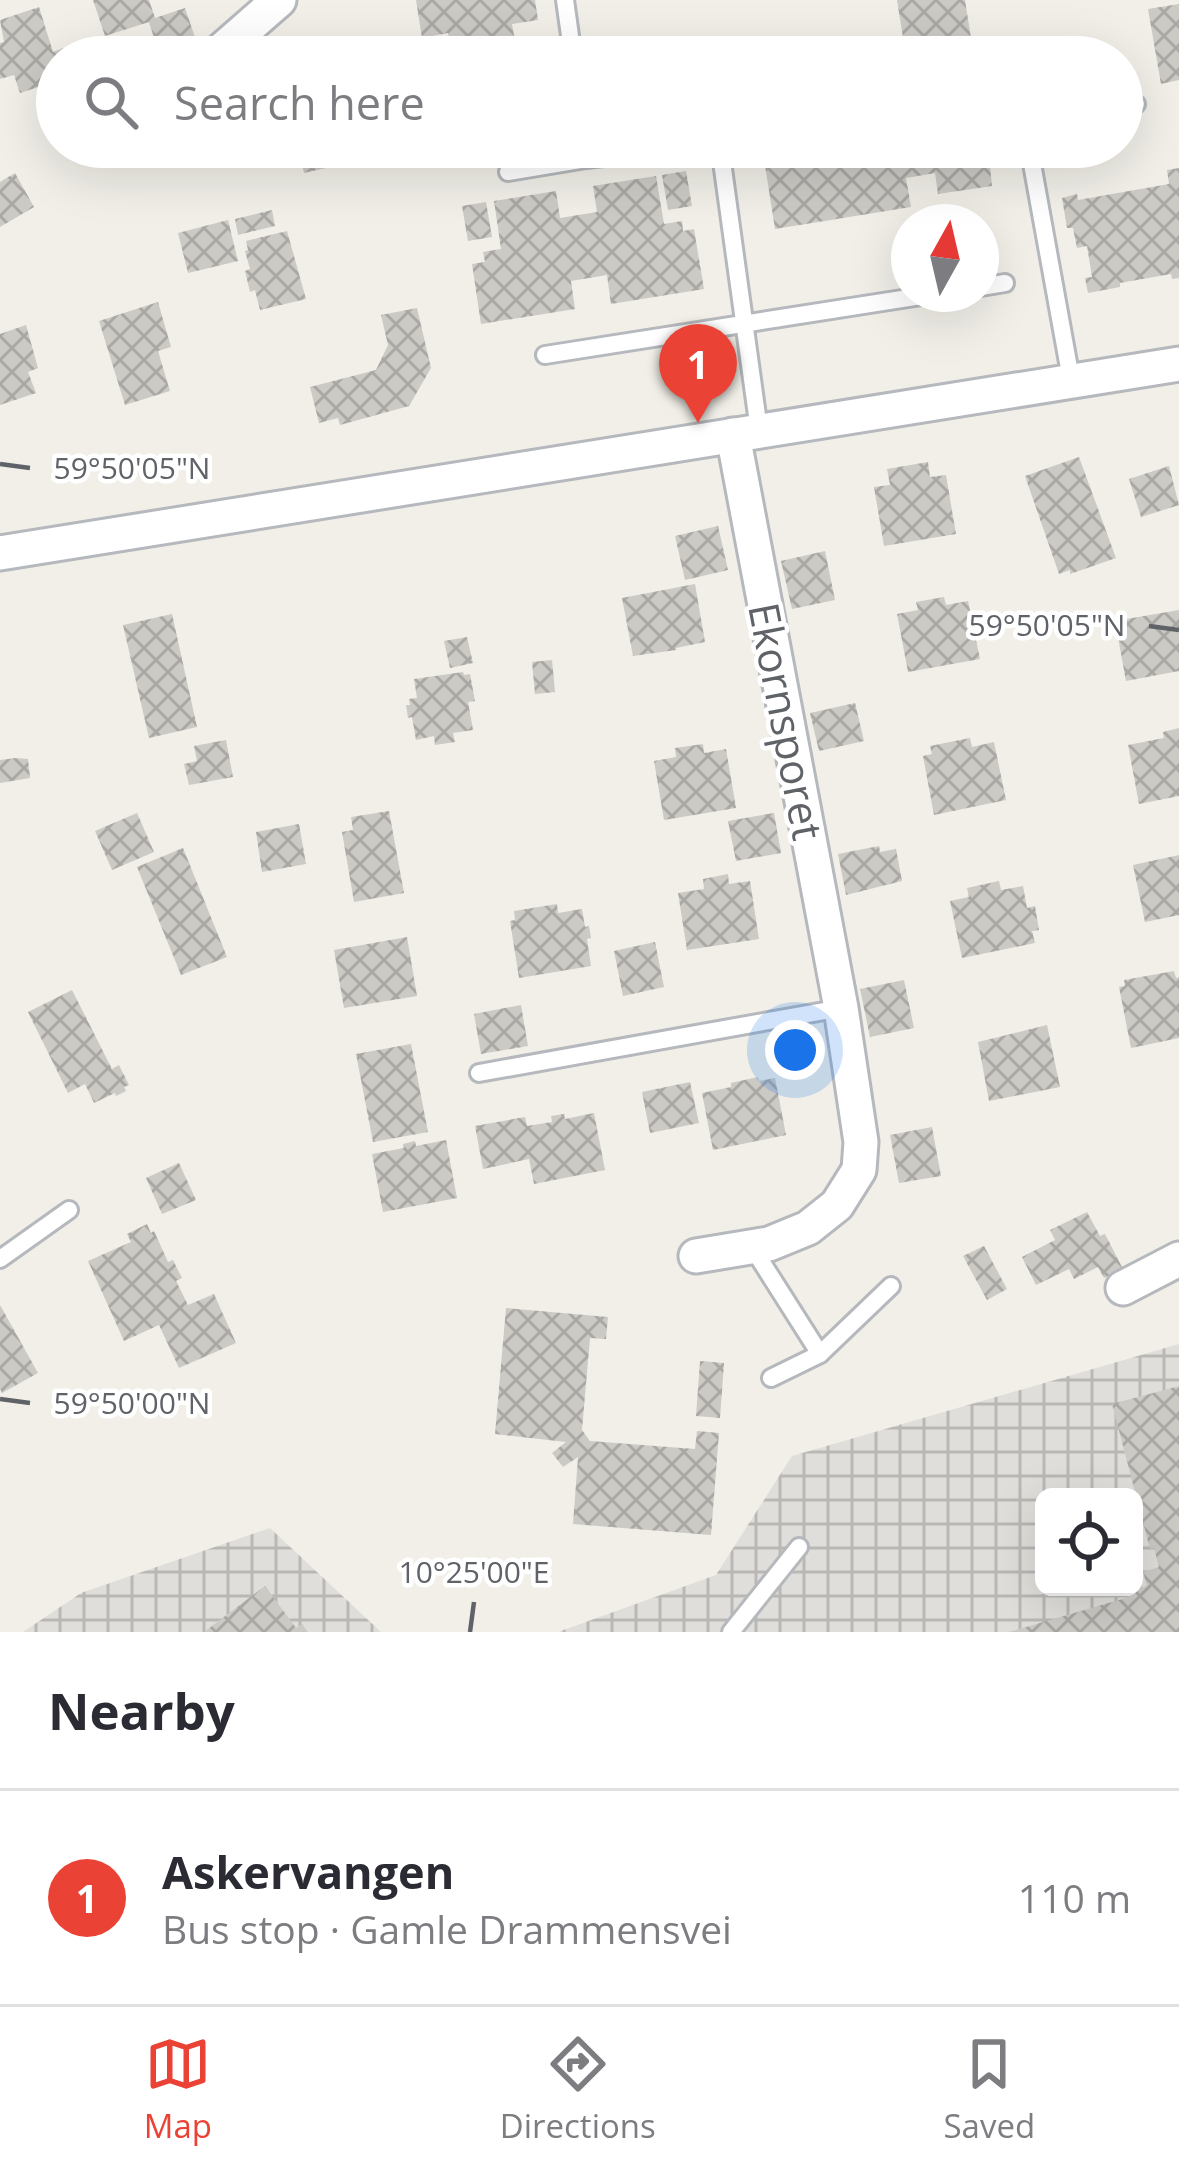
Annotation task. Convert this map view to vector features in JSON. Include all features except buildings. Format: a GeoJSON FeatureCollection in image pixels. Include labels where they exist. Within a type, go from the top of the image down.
{"type":"FeatureCollection","features":[{"type":"Feature","properties":{"kind":"street"},"geometry":{"type":"LineString","coordinates":[[238,36],[279,0]]}},
{"type":"Feature","properties":{"kind":"street"},"geometry":{"type":"LineString","coordinates":[[0,553],[1179,364]]}},
{"type":"Feature","properties":{"kind":"street","name":"Ekornsporet"},"geometry":{"type":"LineString","coordinates":[[696,1256],[769,1244],[808,1228],[837,1205],[860,1170],[861,1142],[841,1008],[746,432]]}},
{"type":"Feature","properties":{"kind":"street"},"geometry":{"type":"LineString","coordinates":[[1123,1288],[1179,1259]]}},
{"type":"Feature","properties":{"kind":"lane"},"geometry":{"type":"LineString","coordinates":[[566,0],[570,36]]}},
{"type":"Feature","properties":{"kind":"lane"},"geometry":{"type":"LineString","coordinates":[[508,172],[524,168]]}},
{"type":"Feature","properties":{"kind":"lane"},"geometry":{"type":"LineString","coordinates":[[723,168],[743,324],[746,432]]}},
{"type":"Feature","properties":{"kind":"lane"},"geometry":{"type":"LineString","coordinates":[[1033,168],[1071,380]]}},
{"type":"Feature","properties":{"kind":"lane"},"geometry":{"type":"LineString","coordinates":[[999,284],[1005,283]]}},
{"type":"Feature","properties":{"kind":"lane"},"geometry":{"type":"LineString","coordinates":[[545,355],[891,301]]}},
{"type":"Feature","properties":{"kind":"lane"},"geometry":{"type":"LineString","coordinates":[[479,1073],[841,1008]]}},
{"type":"Feature","properties":{"kind":"lane"},"geometry":{"type":"LineString","coordinates":[[0,1259],[69,1210]]}},
{"type":"Feature","properties":{"kind":"lane"},"geometry":{"type":"LineString","coordinates":[[751,1246],[820,1354]]}},
{"type":"Feature","properties":{"kind":"lane"},"geometry":{"type":"LineString","coordinates":[[771,1378],[820,1354],[891,1286]]}},
{"type":"Feature","properties":{"kind":"lane"},"geometry":{"type":"LineString","coordinates":[[731,1632],[799,1547]]}},
{"type":"Feature","properties":{"kind":"shaded area"},"geometry":{"type":"Polygon","coordinates":[[[1179,1344],[1179,1632],[558,1632],[716,1575],[792,1456],[1179,1344]]]}},
{"type":"Feature","properties":{"kind":"shaded area"},"geometry":{"type":"Polygon","coordinates":[[[270,1528],[381,1632],[23,1632],[81,1593],[270,1528]]]}},
{"type":"Feature","properties":{"kind":"place","name":"Askervangen"},"geometry":{"type":"Point","coordinates":[698,423]}}]}
